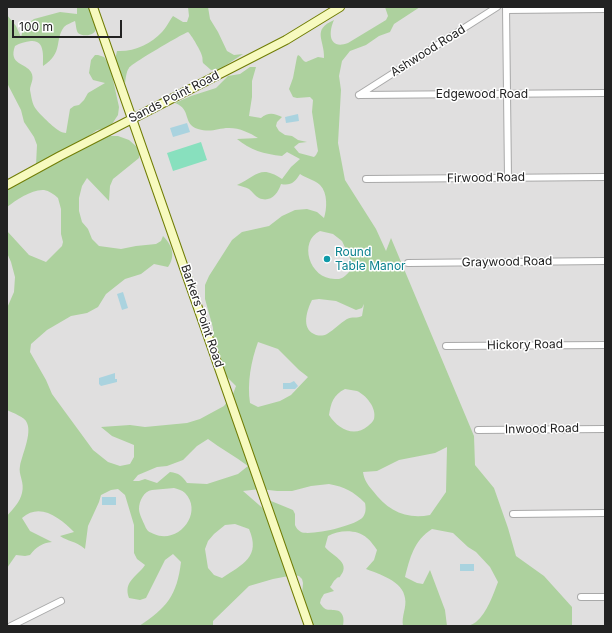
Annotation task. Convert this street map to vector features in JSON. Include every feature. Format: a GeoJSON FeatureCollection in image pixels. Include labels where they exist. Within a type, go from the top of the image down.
{"type":"FeatureCollection","features":[{"type":"Feature","properties":{"kind":"street","name":"Barkers Point Road"},"geometry":{"type":"LineString","coordinates":[[93,7],[309,626]]}},
{"type":"Feature","properties":{"kind":"street","name":"Ashwood Road"},"geometry":{"type":"LineString","coordinates":[[359,95],[497,7]]}},
{"type":"Feature","properties":{"kind":"street","name":"Sands Point Road"},"geometry":{"type":"LineString","coordinates":[[7,185],[60,156],[291,37],[336,8]]}},
{"type":"Feature","properties":{"kind":"street"},"geometry":{"type":"LineString","coordinates":[[508,178],[506,9],[605,9]]}},
{"type":"Feature","properties":{"kind":"street","name":"Edgewood Road"},"geometry":{"type":"LineString","coordinates":[[359,95],[605,93]]}},
{"type":"Feature","properties":{"kind":"street","name":"Firwood Road"},"geometry":{"type":"LineString","coordinates":[[366,179],[605,177]]}},
{"type":"Feature","properties":{"kind":"street","name":"Graywood Road"},"geometry":{"type":"LineString","coordinates":[[408,263],[605,261]]}},
{"type":"Feature","properties":{"kind":"street","name":"Hickory Road"},"geometry":{"type":"LineString","coordinates":[[446,346],[605,345]]}},
{"type":"Feature","properties":{"kind":"street","name":"Inwood Road"},"geometry":{"type":"LineString","coordinates":[[478,430],[605,429]]}},
{"type":"Feature","properties":{"kind":"street"},"geometry":{"type":"LineString","coordinates":[[513,514],[605,513]]}},
{"type":"Feature","properties":{"kind":"street"},"geometry":{"type":"LineString","coordinates":[[581,597],[605,597]]}},
{"type":"Feature","properties":{"kind":"street"},"geometry":{"type":"LineString","coordinates":[[11,626],[61,601]]}},
{"type":"Feature","properties":{"kind":"shaded area"},"geometry":{"type":"Polygon","coordinates":[[[7,7],[605,7],[605,626],[7,626],[7,7]]]}},
{"type":"Feature","properties":{"kind":"green space"},"geometry":{"type":"Polygon","coordinates":[[[77,7],[91,7],[93,20],[96,27],[94,33],[86,35],[78,33],[75,21],[66,25],[59,37],[58,46],[54,56],[43,66],[42,49],[36,41],[25,42],[15,46],[13,52],[14,57],[18,63],[29,69],[31,72],[32,79],[30,90],[35,108],[56,128],[61,132],[66,133],[70,109],[79,105],[88,93],[105,83],[93,80],[89,73],[91,60],[95,55],[104,57],[110,66],[119,107],[118,115],[112,124],[104,129],[97,130],[79,143],[36,165],[37,145],[34,137],[24,122],[21,110],[7,83],[7,15],[16,26],[21,37],[24,26],[34,19],[60,12],[77,14],[77,7]]]}},
{"type":"Feature","properties":{"kind":"green space"},"geometry":{"type":"Polygon","coordinates":[[[188,7],[208,7],[210,19],[227,51],[234,55],[243,54],[220,69],[211,70],[203,63],[200,51],[188,32],[177,37],[132,65],[127,71],[125,83],[116,64],[117,51],[136,49],[147,44],[162,32],[173,16],[183,22],[187,22],[189,16],[188,7]]]}},
{"type":"Feature","properties":{"kind":"green space"},"geometry":{"type":"Polygon","coordinates":[[[385,7],[420,7],[394,24],[390,32],[379,36],[366,45],[350,51],[342,61],[339,76],[341,90],[338,143],[345,180],[376,229],[386,251],[391,238],[474,436],[475,465],[494,488],[516,556],[544,576],[572,607],[572,626],[466,626],[476,622],[483,614],[498,582],[490,567],[476,552],[468,547],[453,533],[432,529],[421,538],[417,544],[411,556],[405,577],[417,583],[423,584],[430,570],[445,610],[447,626],[403,626],[405,598],[403,592],[400,587],[390,579],[366,569],[374,560],[377,550],[363,535],[348,531],[328,536],[325,547],[339,559],[344,566],[340,577],[335,580],[330,587],[334,591],[324,594],[320,603],[326,609],[336,610],[342,614],[344,621],[343,626],[312,626],[302,595],[302,579],[299,576],[294,575],[249,586],[213,621],[213,626],[139,626],[164,607],[169,600],[177,583],[181,562],[173,554],[165,560],[146,598],[140,600],[129,598],[129,583],[145,565],[137,559],[134,553],[134,525],[125,495],[118,489],[111,490],[101,495],[88,526],[85,549],[78,544],[60,536],[74,532],[56,517],[43,512],[36,511],[29,513],[22,518],[30,531],[52,542],[45,543],[30,555],[16,555],[7,568],[7,516],[18,502],[23,489],[20,469],[28,428],[24,419],[7,410],[7,308],[14,292],[15,277],[7,253],[7,231],[29,255],[46,262],[62,246],[63,242],[61,234],[61,209],[58,198],[48,191],[39,190],[24,196],[7,207],[7,190],[74,152],[109,136],[118,136],[129,140],[140,152],[139,158],[113,179],[110,186],[109,201],[87,178],[82,186],[79,198],[79,211],[82,222],[88,229],[92,239],[99,246],[121,249],[156,244],[161,241],[163,236],[169,243],[172,251],[172,259],[168,267],[154,264],[141,274],[125,279],[106,294],[98,307],[87,313],[71,316],[47,330],[31,344],[30,352],[52,394],[93,450],[108,462],[120,466],[130,464],[134,457],[134,445],[112,436],[101,427],[130,425],[145,427],[187,423],[200,419],[224,406],[233,394],[236,386],[221,371],[214,353],[213,328],[205,299],[205,285],[209,276],[232,240],[242,232],[269,226],[282,216],[295,210],[307,209],[317,212],[324,218],[326,210],[326,197],[323,188],[316,182],[300,174],[292,183],[281,184],[276,194],[267,199],[259,198],[249,189],[237,185],[254,175],[263,172],[268,172],[282,179],[291,167],[300,159],[287,152],[282,156],[263,153],[252,149],[237,139],[258,138],[241,130],[225,128],[203,130],[193,127],[188,120],[184,109],[175,103],[216,88],[228,76],[240,74],[250,67],[256,67],[252,81],[252,97],[249,116],[261,118],[271,114],[282,117],[277,122],[276,126],[279,131],[285,135],[307,142],[299,143],[294,147],[299,153],[314,157],[318,151],[312,112],[313,100],[310,97],[293,97],[289,89],[298,55],[306,62],[318,57],[324,58],[321,32],[327,24],[334,20],[331,30],[332,39],[337,44],[342,45],[348,43],[386,20],[388,16],[385,7]],[[320,231],[313,236],[309,243],[308,251],[313,267],[327,278],[343,278],[349,272],[350,258],[342,241],[333,234],[320,231]],[[319,299],[312,300],[307,314],[306,323],[310,331],[320,336],[327,334],[347,319],[362,316],[364,304],[362,308],[356,310],[336,301],[319,299]],[[258,342],[250,372],[249,395],[250,403],[258,407],[280,401],[291,395],[308,377],[278,349],[258,342]],[[345,389],[341,391],[332,403],[329,415],[342,428],[352,431],[363,430],[374,419],[374,411],[370,402],[357,391],[345,389]],[[208,439],[197,446],[183,460],[167,466],[157,467],[138,475],[133,481],[145,479],[157,483],[170,472],[180,475],[187,483],[207,484],[238,474],[248,466],[208,439]],[[447,447],[435,453],[399,460],[377,471],[363,472],[364,478],[378,498],[398,512],[413,516],[430,515],[446,492],[447,447]],[[329,484],[311,486],[292,491],[260,489],[243,491],[274,518],[271,501],[293,510],[297,529],[306,533],[314,533],[343,527],[359,520],[365,514],[365,503],[357,495],[348,490],[329,484]],[[174,488],[152,490],[144,494],[139,509],[141,518],[149,532],[163,536],[172,535],[186,525],[190,518],[192,509],[190,501],[184,492],[174,488]],[[235,524],[225,525],[208,541],[205,549],[208,568],[214,575],[222,578],[248,559],[253,546],[252,539],[249,529],[235,524]]]}},
{"type":"Feature","properties":{"kind":"green space"},"geometry":{"type":"Polygon","coordinates":[[[201,142],[207,160],[173,171],[167,153],[201,142]]]}},
{"type":"Feature","properties":{"kind":"water"},"geometry":{"type":"Polygon","coordinates":[[[298,114],[299,121],[286,123],[285,117],[298,114]]]}},
{"type":"Feature","properties":{"kind":"water"},"geometry":{"type":"Polygon","coordinates":[[[187,123],[190,132],[173,137],[170,128],[187,123]]]}},
{"type":"Feature","properties":{"kind":"water"},"geometry":{"type":"Polygon","coordinates":[[[123,292],[128,308],[122,310],[117,294],[123,292]]]}},
{"type":"Feature","properties":{"kind":"water"},"geometry":{"type":"Polygon","coordinates":[[[115,373],[115,379],[117,379],[117,382],[101,386],[99,384],[99,378],[115,373]]]}},
{"type":"Feature","properties":{"kind":"water"},"geometry":{"type":"Polygon","coordinates":[[[294,381],[298,386],[295,389],[283,389],[283,383],[290,383],[294,381]]]}},
{"type":"Feature","properties":{"kind":"water"},"geometry":{"type":"Polygon","coordinates":[[[102,497],[116,497],[116,505],[102,505],[102,497]]]}},
{"type":"Feature","properties":{"kind":"water"},"geometry":{"type":"Polygon","coordinates":[[[460,564],[474,564],[474,571],[460,571],[460,564]]]}},
{"type":"Feature","properties":{"kind":"place","name":"Round Table Manor"},"geometry":{"type":"Point","coordinates":[327,259]}}]}
